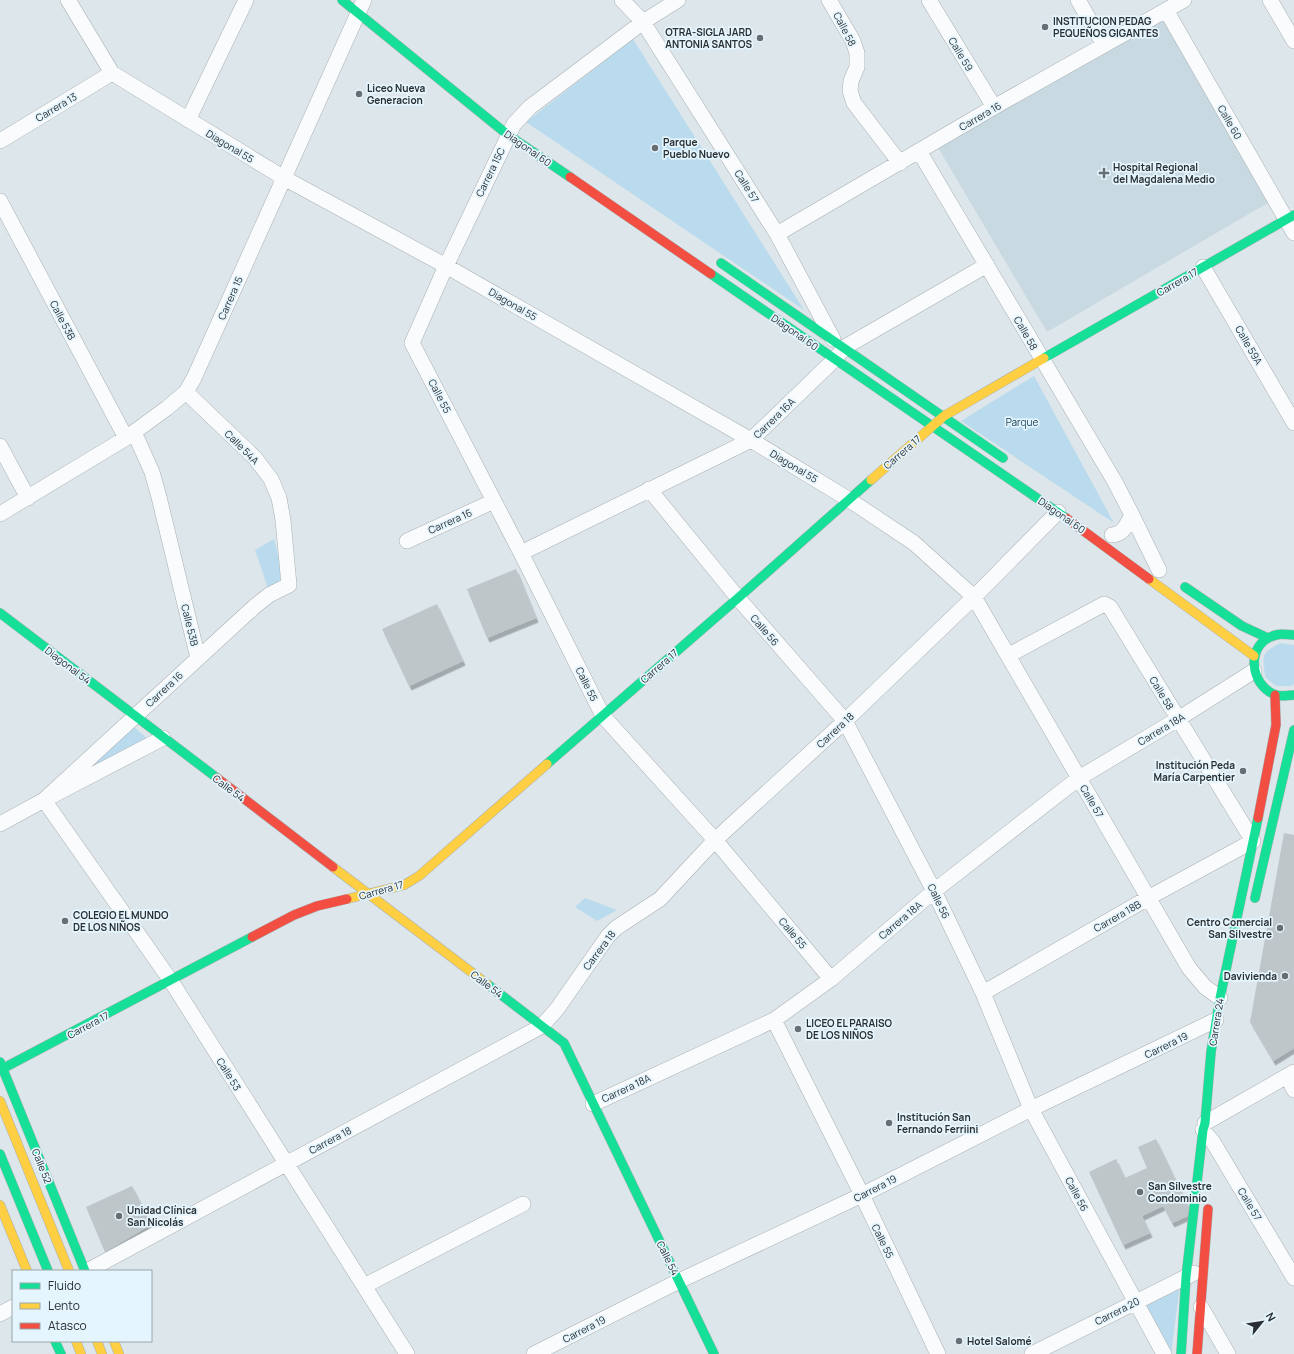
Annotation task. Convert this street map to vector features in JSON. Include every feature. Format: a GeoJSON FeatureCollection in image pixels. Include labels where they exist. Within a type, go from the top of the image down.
{"type":"FeatureCollection","features":[{"type":"Feature","properties":{"kind":"street","name":"Diagonal 55"},"geometry":{"type":"LineString","coordinates":[[68,0],[112,73],[284,178],[446,266],[751,440],[848,498],[914,543],[974,597]]}},
{"type":"Feature","properties":{"kind":"street"},"geometry":{"type":"LineString","coordinates":[[188,120],[246,0]]}},
{"type":"Feature","properties":{"kind":"street","name":"Diagonal 60"},"geometry":{"type":"LineString","coordinates":[[342,0],[362,5],[513,126],[834,359],[1058,512],[1254,656]]}},
{"type":"Feature","properties":{"kind":"street","name":"Calle 57"},"geometry":{"type":"LineString","coordinates":[[622,0],[643,22],[777,234],[839,344]]}},
{"type":"Feature","properties":{"kind":"street","name":"Carrera 15C"},"geometry":{"type":"LineString","coordinates":[[412,343],[446,266],[513,126],[530,107],[643,22],[678,0]]}},
{"type":"Feature","properties":{"kind":"street","name":"Calle 58"},"geometry":{"type":"LineString","coordinates":[[829,0],[854,41],[857,53],[857,67],[850,91],[854,103],[900,163]]}},
{"type":"Feature","properties":{"kind":"street","name":"Calle 59"},"geometry":{"type":"LineString","coordinates":[[929,0],[994,107]]}},
{"type":"Feature","properties":{"kind":"street"},"geometry":{"type":"LineString","coordinates":[[1078,0],[1104,45]]}},
{"type":"Feature","properties":{"kind":"street","name":"Carrera 16"},"geometry":{"type":"LineString","coordinates":[[777,234],[994,107],[1184,0]]}},
{"type":"Feature","properties":{"kind":"street"},"geometry":{"type":"LineString","coordinates":[[1270,0],[1294,40]]}},
{"type":"Feature","properties":{"kind":"street","name":"Carrera 15"},"geometry":{"type":"LineString","coordinates":[[0,514],[130,435],[186,392],[194,378],[362,5]]}},
{"type":"Feature","properties":{"kind":"street","name":"Calle 60"},"geometry":{"type":"LineString","coordinates":[[1166,10],[1290,217],[1294,233]]}},
{"type":"Feature","properties":{"kind":"street","name":"Carrera 13"},"geometry":{"type":"LineString","coordinates":[[0,141],[112,73]]}},
{"type":"Feature","properties":{"kind":"street","name":"Calle 58"},"geometry":{"type":"LineString","coordinates":[[919,151],[1114,482],[1162,572]]}},
{"type":"Feature","properties":{"kind":"street","name":"Calle 53B"},"geometry":{"type":"LineString","coordinates":[[0,201],[152,472],[198,658]]}},
{"type":"Feature","properties":{"kind":"street","name":"Carrera 17"},"geometry":{"type":"LineString","coordinates":[[1,1067],[171,982],[294,915],[317,906],[404,884],[419,876],[738,598],[848,498],[944,416],[1290,217]]}},
{"type":"Feature","properties":{"kind":"street","name":"Diagonal 60"},"geometry":{"type":"LineString","coordinates":[[716,260],[1009,462]]}},
{"type":"Feature","properties":{"kind":"street","name":"Carrera 16A"},"geometry":{"type":"LineString","coordinates":[[522,553],[751,440],[834,359],[839,344],[987,265]]}},
{"type":"Feature","properties":{"kind":"street","name":"Calle 59A"},"geometry":{"type":"LineString","coordinates":[[1203,267],[1294,423]]}},
{"type":"Feature","properties":{"kind":"street","name":"Calle 55"},"geometry":{"type":"LineString","coordinates":[[412,343],[522,553],[602,716],[715,840],[831,979]]}},
{"type":"Feature","properties":{"kind":"street","name":"Calle 54A"},"geometry":{"type":"LineString","coordinates":[[186,392],[255,458],[271,478],[279,498],[283,520],[289,585]]}},
{"type":"Feature","properties":{"kind":"street"},"geometry":{"type":"LineString","coordinates":[[0,446],[28,498]]}},
{"type":"Feature","properties":{"kind":"street","name":"Calle 56"},"geometry":{"type":"LineString","coordinates":[[649,489],[738,598],[845,721],[934,891],[983,992],[1031,1109],[1164,1354]]}},
{"type":"Feature","properties":{"kind":"street","name":"Carrera 16"},"geometry":{"type":"LineString","coordinates":[[407,541],[494,501]]}},
{"type":"Feature","properties":{"kind":"street","name":"Carrera 18"},"geometry":{"type":"LineString","coordinates":[[88,1270],[542,1026],[557,1009],[608,936],[616,928],[660,899],[715,840],[845,721],[974,597],[1058,512]]}},
{"type":"Feature","properties":{"kind":"street"},"geometry":{"type":"LineString","coordinates":[[1113,537],[1122,532],[1132,515]]}},
{"type":"Feature","properties":{"kind":"street"},"geometry":{"type":"LineString","coordinates":[[1141,557],[1162,572]]}},
{"type":"Feature","properties":{"kind":"street"},"geometry":{"type":"LineString","coordinates":[[1178,583],[1242,626],[1268,638]]}},
{"type":"Feature","properties":{"kind":"street","name":"Carrera 16"},"geometry":{"type":"LineString","coordinates":[[44,800],[254,607],[269,595],[289,585]]}},
{"type":"Feature","properties":{"kind":"street","name":"Calle 57"},"geometry":{"type":"LineString","coordinates":[[974,597],[1009,655],[1189,968],[1205,987],[1220,998]]}},
{"type":"Feature","properties":{"kind":"street","name":"Calle 58"},"geometry":{"type":"LineString","coordinates":[[1009,655],[1104,604],[1110,607],[1252,841]]}},
{"type":"Feature","properties":{"kind":"street","name":"Diagonal 54"},"geometry":{"type":"LineString","coordinates":[[0,613],[135,716]]}},
{"type":"Feature","properties":{"kind":"street"},"geometry":{"type":"LineString","coordinates":[[1294,635],[1285,633],[1276,634],[1268,638],[1262,642],[1254,656],[1254,671],[1257,681],[1264,689],[1275,695],[1294,695]]}},
{"type":"Feature","properties":{"kind":"street","name":"Carrera 18A"},"geometry":{"type":"LineString","coordinates":[[593,1104],[774,1020],[831,979],[934,891],[1079,778],[1178,719],[1254,671]]}},
{"type":"Feature","properties":{"kind":"street","name":"Carrera 24"},"geometry":{"type":"LineString","coordinates":[[1181,1354],[1186,1277],[1211,1118],[1216,1020],[1252,841],[1274,745],[1276,725],[1275,695]]}},
{"type":"Feature","properties":{"kind":"street","name":"Calle 54"},"geometry":{"type":"LineString","coordinates":[[135,716],[564,1043],[714,1354]]}},
{"type":"Feature","properties":{"kind":"street"},"geometry":{"type":"LineString","coordinates":[[1253,904],[1293,742],[1294,730]]}},
{"type":"Feature","properties":{"kind":"street","name":"Carrera 16"},"geometry":{"type":"LineString","coordinates":[[0,824],[163,738]]}},
{"type":"Feature","properties":{"kind":"street","name":"Calle 53"},"geometry":{"type":"LineString","coordinates":[[44,800],[171,982],[407,1354]]}},
{"type":"Feature","properties":{"kind":"street","name":"Carrera 18B"},"geometry":{"type":"LineString","coordinates":[[983,992],[1148,898],[1252,841]]}},
{"type":"Feature","properties":{"kind":"street","name":"Calle 55"},"geometry":{"type":"LineString","coordinates":[[774,1020],[862,1195],[938,1354]]}},
{"type":"Feature","properties":{"kind":"street","name":"Carrera 19"},"geometry":{"type":"LineString","coordinates":[[534,1354],[679,1281],[862,1195],[1031,1109],[1216,1020]]}},
{"type":"Feature","properties":{"kind":"street","name":"Calle 52"},"geometry":{"type":"LineString","coordinates":[[1,1067],[86,1270]]}},
{"type":"Feature","properties":{"kind":"street"},"geometry":{"type":"LineString","coordinates":[[1211,1118],[1292,1079]]}},
{"type":"Feature","properties":{"kind":"street","name":"Calle 52"},"geometry":{"type":"LineString","coordinates":[[0,1101],[69,1270]]}},
{"type":"Feature","properties":{"kind":"street","name":"Calle 57"},"geometry":{"type":"LineString","coordinates":[[1211,1118],[1213,1142],[1294,1278]]}},
{"type":"Feature","properties":{"kind":"street"},"geometry":{"type":"LineString","coordinates":[[1212,1158],[1213,1142]]}},
{"type":"Feature","properties":{"kind":"street"},"geometry":{"type":"LineString","coordinates":[[0,1154],[48,1270]]}},
{"type":"Feature","properties":{"kind":"street"},"geometry":{"type":"LineString","coordinates":[[1197,1354],[1209,1197]]}},
{"type":"Feature","properties":{"kind":"street"},"geometry":{"type":"LineString","coordinates":[[364,1286],[522,1204]]}},
{"type":"Feature","properties":{"kind":"street"},"geometry":{"type":"LineString","coordinates":[[0,1205],[27,1270]]}},
{"type":"Feature","properties":{"kind":"street","name":"Carrera 20"},"geometry":{"type":"LineString","coordinates":[[1032,1354],[1203,1268]]}},
{"type":"Feature","properties":{"kind":"street"},"geometry":{"type":"LineString","coordinates":[[1201,1307],[1228,1354]]}},
{"type":"Feature","properties":{"kind":"street"},"geometry":{"type":"LineString","coordinates":[[0,1314],[12,1308]]}},
{"type":"Feature","properties":{"kind":"street"},"geometry":{"type":"LineString","coordinates":[[55,1342],[60,1354]]}},
{"type":"Feature","properties":{"kind":"street"},"geometry":{"type":"LineString","coordinates":[[76,1342],[81,1354]]}},
{"type":"Feature","properties":{"kind":"street"},"geometry":{"type":"LineString","coordinates":[[97,1342],[102,1354]]}},
{"type":"Feature","properties":{"kind":"street"},"geometry":{"type":"LineString","coordinates":[[114,1342],[119,1354]]}},
{"type":"Feature","properties":{"kind":"shaded area","name":"Hospital Regional del Magdalena Medio"},"geometry":{"type":"Polygon","coordinates":[[[1160,15],[1271,201],[1047,332],[937,146],[1160,15]]]}},
{"type":"Feature","properties":{"kind":"green space","name":"Parque Pueblo Nuevo"},"geometry":{"type":"Polygon","coordinates":[[[633,39],[804,310],[526,122],[633,39]]]}},
{"type":"Feature","properties":{"kind":"green space","name":"Parque"},"geometry":{"type":"Polygon","coordinates":[[[1034,376],[1114,523],[961,421],[1034,376]]]}},
{"type":"Feature","properties":{"kind":"green space"},"geometry":{"type":"Polygon","coordinates":[[[274,539],[285,584],[269,591],[255,550],[274,539]]]}},
{"type":"Feature","properties":{"kind":"green space"},"geometry":{"type":"Polygon","coordinates":[[[1280,643],[1294,645],[1294,684],[1291,686],[1276,686],[1265,677],[1264,656],[1269,650],[1280,643]]]}},
{"type":"Feature","properties":{"kind":"green space"},"geometry":{"type":"Polygon","coordinates":[[[134,727],[149,740],[79,777],[134,727]]]}},
{"type":"Feature","properties":{"kind":"green space"},"geometry":{"type":"Polygon","coordinates":[[[585,898],[617,910],[597,921],[575,907],[585,898]]]}},
{"type":"Feature","properties":{"kind":"green space"},"geometry":{"type":"Polygon","coordinates":[[[1180,1285],[1171,1354],[1143,1308],[1180,1285]]]}},
{"type":"Feature","properties":{"kind":"building"},"geometry":{"type":"Polygon","coordinates":[[[516,569],[536,618],[487,638],[467,589],[516,569]]]}},
{"type":"Feature","properties":{"kind":"building"},"geometry":{"type":"Polygon","coordinates":[[[437,604],[463,661],[409,686],[382,629],[437,604]]]}},
{"type":"Feature","properties":{"kind":"building","name":"Centro Comercial San Silvestre"},"geometry":{"type":"Polygon","coordinates":[[[1284,833],[1294,835],[1294,1048],[1273,1061],[1250,1022],[1284,833]]]}},
{"type":"Feature","properties":{"kind":"building","name":"San Silvestre Condominio"},"geometry":{"type":"Polygon","coordinates":[[[1156,1139],[1192,1214],[1172,1223],[1163,1206],[1142,1216],[1150,1233],[1123,1245],[1089,1172],[1116,1159],[1125,1178],[1147,1168],[1138,1147],[1156,1139]]]}},
{"type":"Feature","properties":{"kind":"building","name":"Unidad Clínica San Nicolás"},"geometry":{"type":"Polygon","coordinates":[[[132,1186],[152,1224],[105,1252],[86,1207],[132,1186]]]}},
{"type":"Feature","properties":{"kind":"traffic: fast"},"geometry":{"type":"LineString","coordinates":[[342,0],[508,135],[570,177]]}},
{"type":"Feature","properties":{"kind":"traffic: fast"},"geometry":{"type":"LineString","coordinates":[[1044,358],[1294,215]]}},
{"type":"Feature","properties":{"kind":"traffic: fast"},"geometry":{"type":"LineString","coordinates":[[721,263],[1003,458]]}},
{"type":"Feature","properties":{"kind":"traffic: fast"},"geometry":{"type":"LineString","coordinates":[[711,274],[1066,518]]}},
{"type":"Feature","properties":{"kind":"traffic: fast"},"geometry":{"type":"LineString","coordinates":[[547,764],[871,480]]}},
{"type":"Feature","properties":{"kind":"traffic: fast"},"geometry":{"type":"LineString","coordinates":[[1185,587],[1242,626],[1268,638]]}},
{"type":"Feature","properties":{"kind":"traffic: fast"},"geometry":{"type":"LineString","coordinates":[[0,613],[217,778]]}},
{"type":"Feature","properties":{"kind":"traffic: fast"},"geometry":{"type":"LineString","coordinates":[[1294,635],[1278,634],[1266,639],[1259,646],[1255,655],[1254,664],[1260,683],[1267,690],[1278,696],[1294,695]]}},
{"type":"Feature","properties":{"kind":"traffic: fast"},"geometry":{"type":"LineString","coordinates":[[1255,898],[1294,730]]}},
{"type":"Feature","properties":{"kind":"traffic: fast"},"geometry":{"type":"LineString","coordinates":[[1181,1354],[1186,1277],[1205,1123],[1211,1052],[1220,998],[1258,818]]}},
{"type":"Feature","properties":{"kind":"traffic: fast"},"geometry":{"type":"LineString","coordinates":[[0,1070],[252,937]]}},
{"type":"Feature","properties":{"kind":"traffic: fast"},"geometry":{"type":"LineString","coordinates":[[487,984],[564,1043],[714,1354]]}},
{"type":"Feature","properties":{"kind":"traffic: fast"},"geometry":{"type":"LineString","coordinates":[[0,1062],[85,1270]]}},
{"type":"Feature","properties":{"kind":"traffic: fast"},"geometry":{"type":"LineString","coordinates":[[0,1154],[48,1270]]}},
{"type":"Feature","properties":{"kind":"traffic: fast"},"geometry":{"type":"LineString","coordinates":[[55,1342],[61,1354]]}},
{"type":"Feature","properties":{"kind":"traffic: slow"},"geometry":{"type":"LineString","coordinates":[[871,480],[944,416],[1044,358]]}},
{"type":"Feature","properties":{"kind":"traffic: slow"},"geometry":{"type":"LineString","coordinates":[[1149,579],[1254,656]]}},
{"type":"Feature","properties":{"kind":"traffic: slow"},"geometry":{"type":"LineString","coordinates":[[347,899],[404,885],[419,876],[547,764]]}},
{"type":"Feature","properties":{"kind":"traffic: slow"},"geometry":{"type":"LineString","coordinates":[[333,867],[487,984]]}},
{"type":"Feature","properties":{"kind":"traffic: slow"},"geometry":{"type":"LineString","coordinates":[[0,1101],[69,1270]]}},
{"type":"Feature","properties":{"kind":"traffic: slow"},"geometry":{"type":"LineString","coordinates":[[0,1205],[27,1270]]}},
{"type":"Feature","properties":{"kind":"traffic: slow"},"geometry":{"type":"LineString","coordinates":[[76,1342],[81,1354]]}},
{"type":"Feature","properties":{"kind":"traffic: slow"},"geometry":{"type":"LineString","coordinates":[[97,1342],[102,1354]]}},
{"type":"Feature","properties":{"kind":"traffic: slow"},"geometry":{"type":"LineString","coordinates":[[114,1342],[119,1354]]}},
{"type":"Feature","properties":{"kind":"traffic: jam"},"geometry":{"type":"LineString","coordinates":[[570,177],[711,274]]}},
{"type":"Feature","properties":{"kind":"traffic: jam"},"geometry":{"type":"LineString","coordinates":[[1066,518],[1149,579]]}},
{"type":"Feature","properties":{"kind":"traffic: jam"},"geometry":{"type":"LineString","coordinates":[[1258,818],[1276,725],[1275,695]]}},
{"type":"Feature","properties":{"kind":"traffic: jam"},"geometry":{"type":"LineString","coordinates":[[217,778],[333,867]]}},
{"type":"Feature","properties":{"kind":"traffic: jam"},"geometry":{"type":"LineString","coordinates":[[252,937],[294,915],[317,906],[347,899]]}},
{"type":"Feature","properties":{"kind":"traffic: jam"},"geometry":{"type":"LineString","coordinates":[[1197,1354],[1208,1209]]}},
{"type":"Feature","properties":{"kind":"place","name":"INSTITUCION PEDAG PEQUEÑOS GIGANTES"},"geometry":{"type":"Point","coordinates":[1045,27]}},
{"type":"Feature","properties":{"kind":"place","name":"OTRA-SIGLA JARD ANTONIA SANTOS"},"geometry":{"type":"Point","coordinates":[760,38]}},
{"type":"Feature","properties":{"kind":"place","name":"Liceo Nueva Generacion"},"geometry":{"type":"Point","coordinates":[359,94]}},
{"type":"Feature","properties":{"kind":"place","name":"Parque Pueblo Nuevo"},"geometry":{"type":"Point","coordinates":[655,148]}},
{"type":"Feature","properties":{"kind":"place","name":"Hospital Regional del Magdalena Medio"},"geometry":{"type":"Point","coordinates":[1104,173]}},
{"type":"Feature","properties":{"kind":"place","name":"Institución Peda María Carpentier"},"geometry":{"type":"Point","coordinates":[1243,771]}},
{"type":"Feature","properties":{"kind":"place","name":"COLEGIO EL MUNDO DE LOS NIÑOS"},"geometry":{"type":"Point","coordinates":[65,921]}},
{"type":"Feature","properties":{"kind":"place","name":"Centro Comercial San Silvestre"},"geometry":{"type":"Point","coordinates":[1280,928]}},
{"type":"Feature","properties":{"kind":"place","name":"Davivienda"},"geometry":{"type":"Point","coordinates":[1285,976]}},
{"type":"Feature","properties":{"kind":"place","name":"LICEO EL PARAISO DE LOS NIÑOS"},"geometry":{"type":"Point","coordinates":[798,1029]}},
{"type":"Feature","properties":{"kind":"place","name":"Institución San Fernando Ferriini"},"geometry":{"type":"Point","coordinates":[889,1123]}},
{"type":"Feature","properties":{"kind":"place","name":"San Silvestre Condominio"},"geometry":{"type":"Point","coordinates":[1140,1192]}},
{"type":"Feature","properties":{"kind":"place","name":"Unidad Clínica San Nicolás"},"geometry":{"type":"Point","coordinates":[119,1216]}},
{"type":"Feature","properties":{"kind":"place","name":"Hotel Salomé"},"geometry":{"type":"Point","coordinates":[959,1341]}}]}
